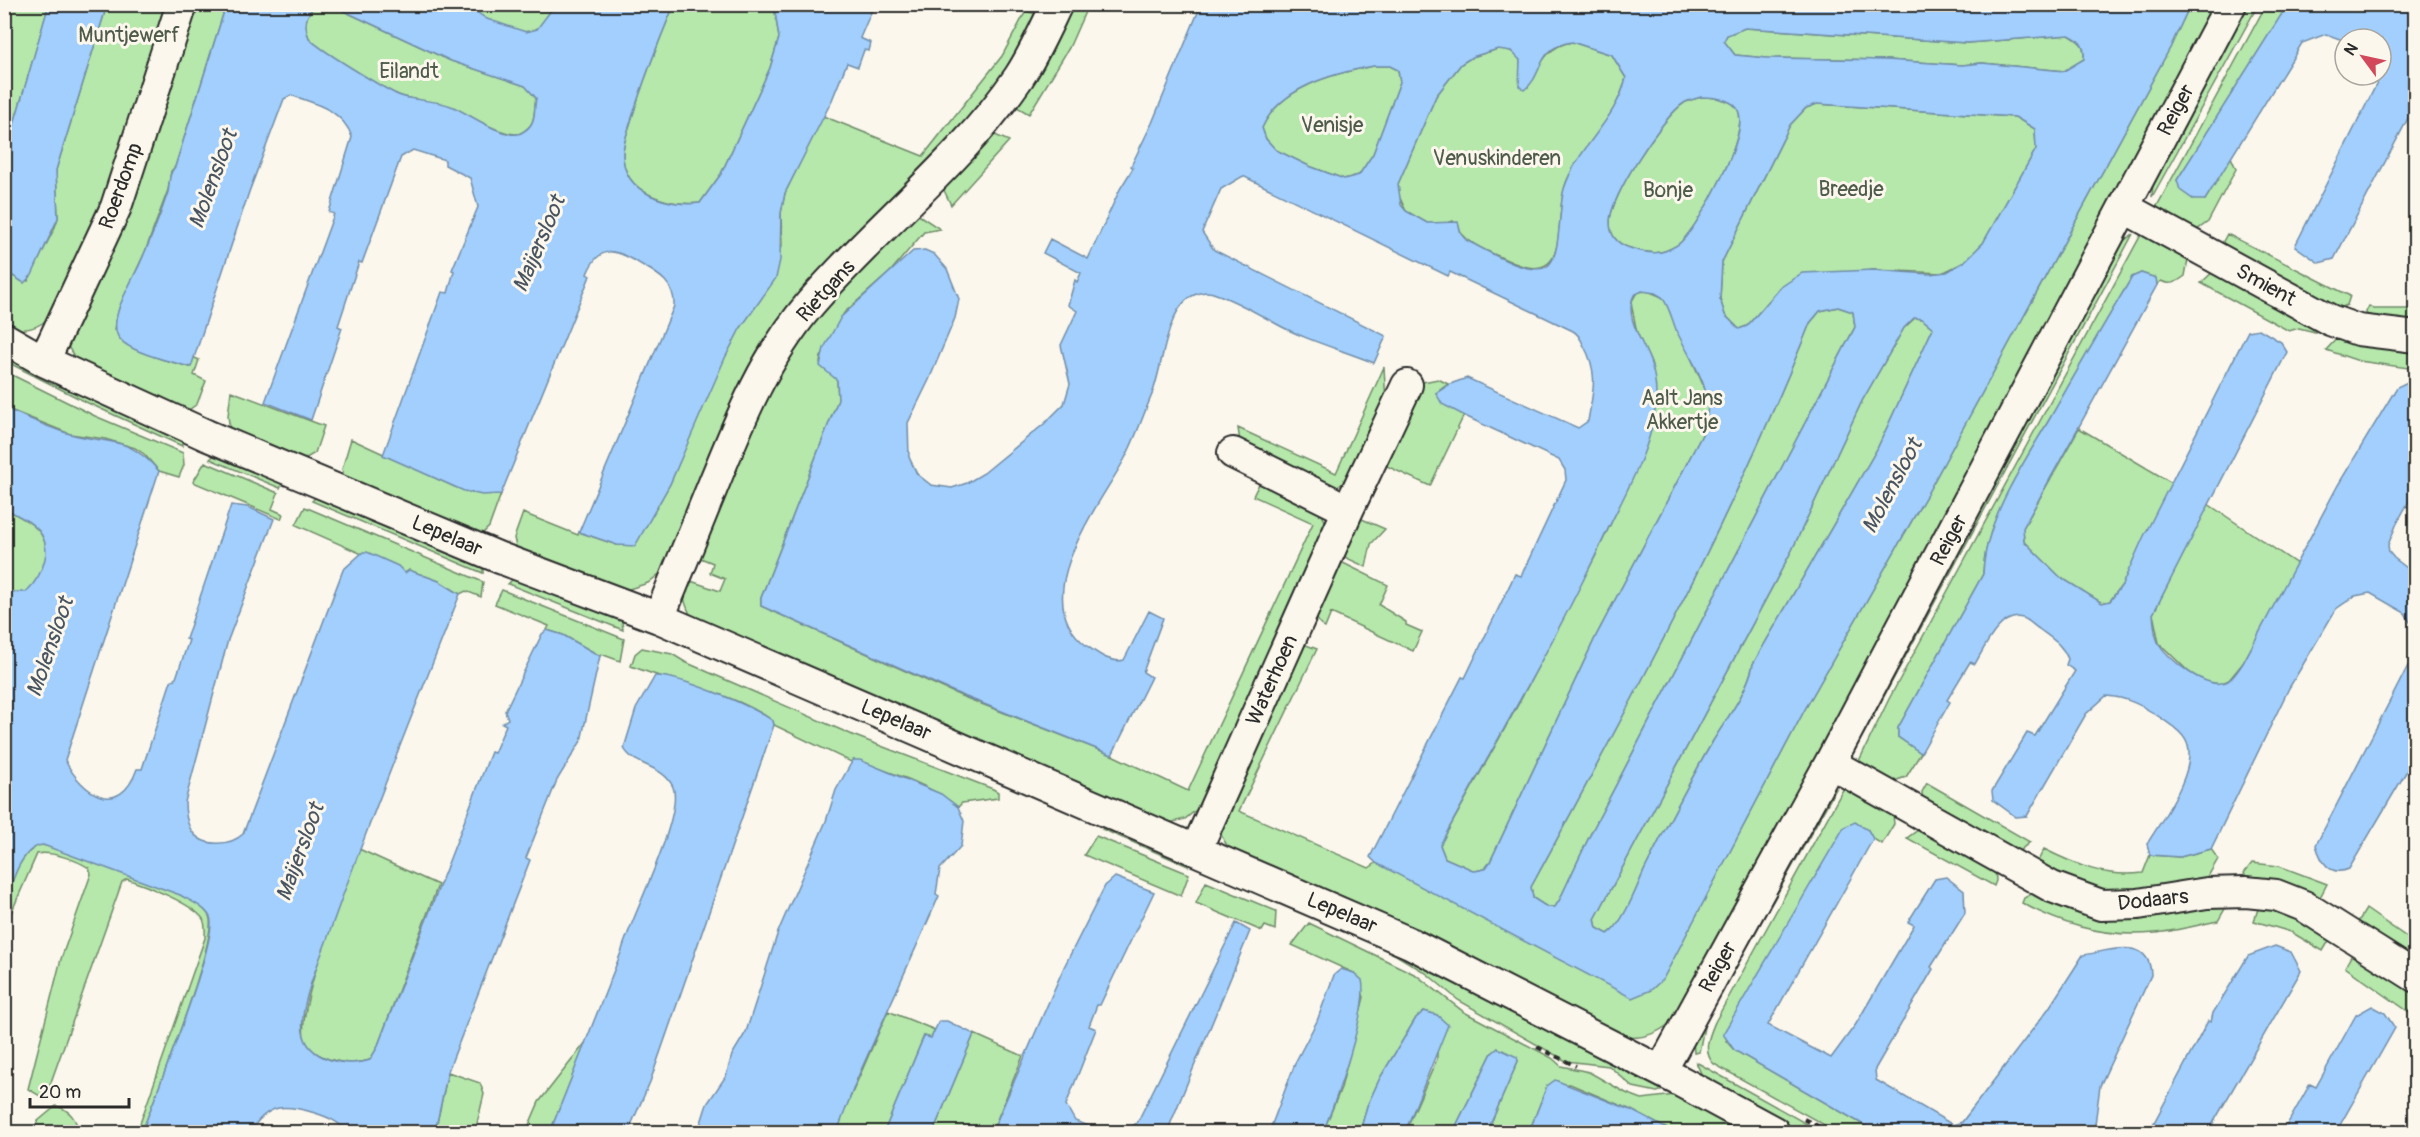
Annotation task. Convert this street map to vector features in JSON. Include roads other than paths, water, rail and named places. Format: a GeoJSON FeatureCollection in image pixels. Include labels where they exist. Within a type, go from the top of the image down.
{"type":"FeatureCollection","features":[{"type":"Feature","properties":{"kind":"street","name":"Roerdomp"},"geometry":{"type":"LineString","coordinates":[[44,361],[116,207],[182,4]]}},
{"type":"Feature","properties":{"kind":"street","name":"Rietgans"},"geometry":{"type":"LineString","coordinates":[[659,618],[742,412],[772,355],[810,304],[949,161],[994,108],[1018,77],[1037,46],[1057,4]]}},
{"type":"Feature","properties":{"kind":"street","name":"Reiger"},"geometry":{"type":"LineString","coordinates":[[1661,1071],[1830,763],[2231,4]]}},
{"type":"Feature","properties":{"kind":"street","name":"Smient"},"geometry":{"type":"LineString","coordinates":[[2125,208],[2330,320],[2358,330],[2415,337]]}},
{"type":"Feature","properties":{"kind":"street","name":"Lepelaar"},"geometry":{"type":"LineString","coordinates":[[4,338],[44,361],[206,435],[478,549],[659,618],[1410,943],[1661,1071],[1774,1132]]}},
{"type":"Feature","properties":{"kind":"street","name":"Waterhoen"},"geometry":{"type":"LineString","coordinates":[[1196,850],[1348,510],[1407,386]]}},
{"type":"Feature","properties":{"kind":"street"},"geometry":{"type":"LineString","coordinates":[[1233,453],[1348,510]]}},
{"type":"Feature","properties":{"kind":"street","name":"Dodaars"},"geometry":{"type":"LineString","coordinates":[[1830,763],[2052,887],[2101,905],[2138,904],[2206,893],[2246,892],[2276,896],[2314,912],[2415,977]]}},
{"type":"Feature","properties":{"kind":"water"},"geometry":{"type":"Polygon","coordinates":[[[49,4],[107,5],[56,170],[58,218],[32,275],[24,283],[5,271],[5,155],[49,4]]]}},
{"type":"Feature","properties":{"kind":"water"},"geometry":{"type":"Polygon","coordinates":[[[2288,4],[2415,5],[2415,105],[2334,259],[2319,263],[2295,246],[2375,87],[2393,87],[2393,27],[2333,27],[2333,37],[2326,34],[2302,43],[2205,200],[2194,200],[2180,190],[2177,180],[2288,4]]]}},
{"type":"Feature","properties":{"kind":"water"},"geometry":{"type":"Polygon","coordinates":[[[226,5],[315,5],[306,20],[309,38],[337,59],[401,96],[451,106],[496,130],[514,134],[521,133],[530,126],[534,117],[536,98],[525,86],[451,61],[331,5],[466,5],[487,19],[526,32],[537,29],[555,5],[674,5],[641,91],[623,147],[623,156],[625,169],[640,189],[662,200],[688,204],[700,203],[721,174],[770,68],[779,38],[774,5],[815,5],[827,11],[835,5],[874,5],[860,38],[871,43],[869,51],[864,50],[858,67],[847,63],[832,100],[785,193],[781,213],[780,260],[776,278],[740,329],[670,484],[635,546],[617,545],[579,532],[674,306],[672,292],[665,281],[655,273],[617,253],[604,253],[598,257],[587,274],[590,276],[501,494],[482,495],[464,491],[383,455],[442,292],[448,293],[454,271],[452,270],[478,207],[470,178],[445,165],[445,160],[413,150],[401,157],[362,263],[359,262],[338,326],[342,328],[311,420],[265,402],[334,214],[329,212],[352,137],[342,120],[318,105],[291,95],[284,99],[249,192],[191,367],[163,360],[132,348],[119,338],[116,330],[118,310],[138,269],[165,201],[170,176],[175,167],[226,5]]]}},
{"type":"Feature","properties":{"kind":"water","name":"Molensloot"},"geometry":{"type":"Polygon","coordinates":[[[1201,5],[2190,5],[2170,48],[1927,494],[1804,711],[1663,979],[1651,990],[1632,998],[1376,863],[1370,857],[1462,677],[1465,678],[1515,574],[1521,576],[1566,480],[1565,470],[1559,460],[1442,404],[1436,393],[1450,384],[1467,378],[1578,428],[1588,421],[1593,391],[1592,365],[1589,356],[1578,335],[1573,331],[1450,272],[1448,276],[1243,176],[1221,189],[1202,232],[1214,250],[1386,336],[1374,363],[1297,334],[1238,303],[1213,293],[1199,293],[1184,302],[1171,326],[1155,385],[1135,437],[1085,527],[1064,579],[1063,604],[1069,626],[1087,646],[1109,659],[1124,660],[1149,611],[1163,618],[1143,672],[1151,677],[1112,755],[961,695],[761,606],[761,598],[838,400],[837,380],[820,366],[824,348],[841,317],[913,251],[925,250],[934,254],[947,269],[959,299],[955,318],[908,423],[909,457],[917,474],[931,485],[952,488],[967,483],[984,473],[1044,424],[1064,404],[1070,384],[1061,345],[1077,311],[1068,305],[1075,280],[1077,282],[1081,273],[1043,253],[1050,239],[1088,259],[1120,189],[1133,168],[1131,166],[1152,123],[1201,5]],[[1745,28],[1727,35],[1724,41],[1735,55],[1767,58],[1887,60],[1962,65],[1982,63],[2064,71],[2084,59],[2081,44],[2069,35],[1967,43],[1745,28]],[[1572,42],[1551,50],[1531,84],[1524,90],[1519,86],[1520,60],[1511,51],[1498,49],[1472,57],[1461,64],[1436,96],[1398,184],[1401,205],[1406,211],[1427,223],[1458,222],[1461,234],[1466,240],[1517,265],[1538,269],[1546,267],[1555,254],[1562,197],[1570,174],[1614,108],[1626,78],[1612,55],[1572,42]],[[1374,66],[1342,73],[1295,92],[1270,114],[1262,128],[1266,139],[1276,150],[1344,179],[1359,175],[1373,154],[1400,82],[1398,70],[1390,66],[1374,66]],[[1701,97],[1688,101],[1675,111],[1651,140],[1618,195],[1612,211],[1610,227],[1615,239],[1625,246],[1643,252],[1657,253],[1678,245],[1711,199],[1730,158],[1740,122],[1738,110],[1731,103],[1722,99],[1701,97]],[[1817,104],[1806,108],[1790,125],[1722,262],[1720,299],[1725,315],[1739,329],[1747,326],[1781,287],[1802,273],[1873,270],[1929,274],[1947,272],[1964,262],[1983,243],[2036,149],[2035,129],[2015,117],[1817,104]],[[1642,291],[1634,295],[1631,303],[1633,321],[1655,379],[1656,403],[1652,427],[1632,480],[1568,611],[1440,845],[1445,858],[1475,871],[1485,869],[1490,862],[1596,636],[1705,429],[1707,401],[1705,390],[1665,301],[1655,293],[1642,291]],[[1838,307],[1820,311],[1810,323],[1748,467],[1679,609],[1531,887],[1533,898],[1547,907],[1555,907],[1559,901],[1591,833],[1855,327],[1853,312],[1838,307]],[[1914,318],[1904,328],[1862,401],[1792,550],[1595,919],[1597,928],[1608,934],[1624,915],[1686,789],[1742,694],[1753,664],[1877,449],[1933,328],[1922,319],[1914,318]]]}},
{"type":"Feature","properties":{"kind":"water"},"geometry":{"type":"Polygon","coordinates":[[[2141,273],[2156,278],[2157,285],[2023,528],[2024,541],[2060,577],[2102,603],[2110,601],[2122,585],[2143,538],[2248,331],[2259,329],[2281,342],[2287,352],[2153,614],[2156,636],[2163,649],[2179,665],[2199,678],[2220,683],[2228,681],[2238,670],[2338,485],[2397,387],[2416,378],[2415,490],[2388,545],[2389,552],[2394,558],[2415,574],[2415,631],[2405,613],[2370,593],[2355,596],[2336,609],[2289,688],[2211,849],[2180,857],[2150,855],[2147,844],[2178,793],[2188,763],[2189,750],[2185,739],[2177,730],[2148,710],[2128,700],[2106,696],[2086,714],[2027,816],[2016,817],[1993,800],[1992,791],[2027,733],[2035,736],[2075,671],[2066,665],[2068,659],[2060,646],[2023,618],[2015,617],[2007,620],[1988,641],[1975,664],[1970,662],[1947,700],[1950,702],[1921,753],[1898,737],[1898,728],[1983,574],[1990,533],[2007,494],[2132,277],[2141,273]]]}},
{"type":"Feature","properties":{"kind":"water"},"geometry":{"type":"Polygon","coordinates":[[[5,408],[62,432],[128,446],[159,471],[65,760],[81,783],[101,796],[111,797],[121,793],[137,769],[142,769],[171,681],[176,678],[189,640],[186,639],[231,505],[248,507],[274,519],[228,640],[185,802],[189,827],[202,840],[224,843],[243,834],[343,570],[363,552],[367,552],[398,566],[405,573],[409,570],[439,581],[460,594],[361,846],[307,995],[303,1021],[306,1042],[312,1049],[329,1060],[350,1063],[370,1060],[377,1048],[491,752],[494,753],[506,725],[502,723],[508,719],[505,711],[542,634],[547,630],[563,635],[600,656],[581,741],[557,780],[526,858],[530,860],[448,1071],[435,1132],[347,1132],[336,1122],[324,1116],[286,1107],[270,1111],[257,1122],[250,1132],[142,1132],[196,986],[210,931],[210,917],[201,907],[180,895],[43,845],[35,847],[22,860],[5,904],[5,592],[26,592],[38,577],[46,550],[40,533],[33,525],[5,508],[5,408]]]}},
{"type":"Feature","properties":{"kind":"water"},"geometry":{"type":"Polygon","coordinates":[[[2415,643],[2415,757],[2349,869],[2337,871],[2327,866],[2316,845],[2414,654],[2415,643]]]}},
{"type":"Feature","properties":{"kind":"water"},"geometry":{"type":"Polygon","coordinates":[[[655,676],[680,680],[715,692],[763,715],[773,721],[774,725],[650,1082],[628,1132],[550,1132],[655,867],[671,820],[674,801],[673,787],[662,774],[634,759],[624,748],[636,709],[655,676]]]}},
{"type":"Feature","properties":{"kind":"water"},"geometry":{"type":"Polygon","coordinates":[[[853,760],[860,760],[941,794],[958,807],[964,821],[961,846],[940,869],[936,894],[939,896],[857,1079],[837,1132],[698,1132],[707,1104],[726,1076],[732,1055],[746,1032],[778,932],[826,821],[836,790],[853,760]]]}},
{"type":"Feature","properties":{"kind":"water"},"geometry":{"type":"Polygon","coordinates":[[[1855,822],[1868,830],[1873,839],[1768,1025],[1831,1058],[1856,1024],[1914,925],[1908,922],[1935,879],[1946,877],[1964,891],[1965,913],[1931,967],[1933,969],[1875,1069],[1876,1080],[1953,1125],[1962,1122],[2049,1008],[2083,955],[2116,949],[2136,950],[2144,954],[2149,962],[2151,975],[2100,1086],[2094,1132],[1876,1132],[1734,1050],[1723,1034],[1844,827],[1855,822]]]}},
{"type":"Feature","properties":{"kind":"water"},"geometry":{"type":"Polygon","coordinates":[[[1115,877],[1154,892],[1100,1005],[1097,1005],[1089,1026],[1096,1029],[1066,1105],[1075,1121],[1105,1132],[992,1132],[1064,967],[1105,886],[1115,877]]]}},
{"type":"Feature","properties":{"kind":"water"},"geometry":{"type":"Polygon","coordinates":[[[1236,923],[1250,931],[1167,1132],[1123,1132],[1137,1123],[1236,923]]]}},
{"type":"Feature","properties":{"kind":"water"},"geometry":{"type":"Polygon","coordinates":[[[2275,946],[2291,952],[2301,971],[2208,1132],[2149,1132],[2208,1021],[2211,1022],[2213,1013],[2248,956],[2275,946]]]}},
{"type":"Feature","properties":{"kind":"water"},"geometry":{"type":"Polygon","coordinates":[[[1341,969],[1354,973],[1362,980],[1363,994],[1350,1056],[1323,1132],[1269,1132],[1296,1061],[1317,1021],[1334,975],[1341,969]]]}},
{"type":"Feature","properties":{"kind":"water"},"geometry":{"type":"Polygon","coordinates":[[[2372,1006],[2385,1013],[2395,1028],[2336,1132],[2283,1132],[2310,1084],[2316,1087],[2356,1015],[2372,1006]]]}},
{"type":"Feature","properties":{"kind":"water"},"geometry":{"type":"Polygon","coordinates":[[[1424,1011],[1437,1015],[1448,1025],[1405,1132],[1360,1132],[1367,1106],[1380,1078],[1416,1018],[1424,1011]]]}},
{"type":"Feature","properties":{"kind":"water"},"geometry":{"type":"Polygon","coordinates":[[[939,1021],[947,1021],[974,1034],[933,1132],[884,1132],[924,1036],[931,1038],[939,1021]]]}},
{"type":"Feature","properties":{"kind":"water"},"geometry":{"type":"Polygon","coordinates":[[[1498,1048],[1517,1057],[1518,1061],[1487,1132],[1453,1132],[1492,1053],[1498,1048]]]}},
{"type":"Feature","properties":{"kind":"water"},"geometry":{"type":"Polygon","coordinates":[[[1555,1080],[1631,1110],[1673,1132],[1529,1132],[1547,1086],[1555,1080]]]}},
{"type":"Feature","properties":{"kind":"park label","name":"Muntjewerf"},"geometry":{"type":"Point","coordinates":[129,35]}},
{"type":"Feature","properties":{"kind":"park label","name":"Eilandt"},"geometry":{"type":"Point","coordinates":[409,71]}},
{"type":"Feature","properties":{"kind":"park label","name":"Venisje"},"geometry":{"type":"Point","coordinates":[1332,125]}},
{"type":"Feature","properties":{"kind":"park label","name":"Venuskinderen"},"geometry":{"type":"Point","coordinates":[1497,158]}},
{"type":"Feature","properties":{"kind":"park label","name":"Breedje"},"geometry":{"type":"Point","coordinates":[1851,189]}},
{"type":"Feature","properties":{"kind":"park label","name":"Bonje"},"geometry":{"type":"Point","coordinates":[1668,190]}},
{"type":"Feature","properties":{"kind":"park label","name":"Aalt Jans Akkertje"},"geometry":{"type":"Point","coordinates":[1682,410]}},
{"type":"Feature","properties":{"kind":"water label","name":"Maijersloot"},"geometry":{"type":"Point","coordinates":[539,244]}},
{"type":"Feature","properties":{"kind":"water label","name":"Maijersloot"},"geometry":{"type":"Point","coordinates":[300,852]}}]}
